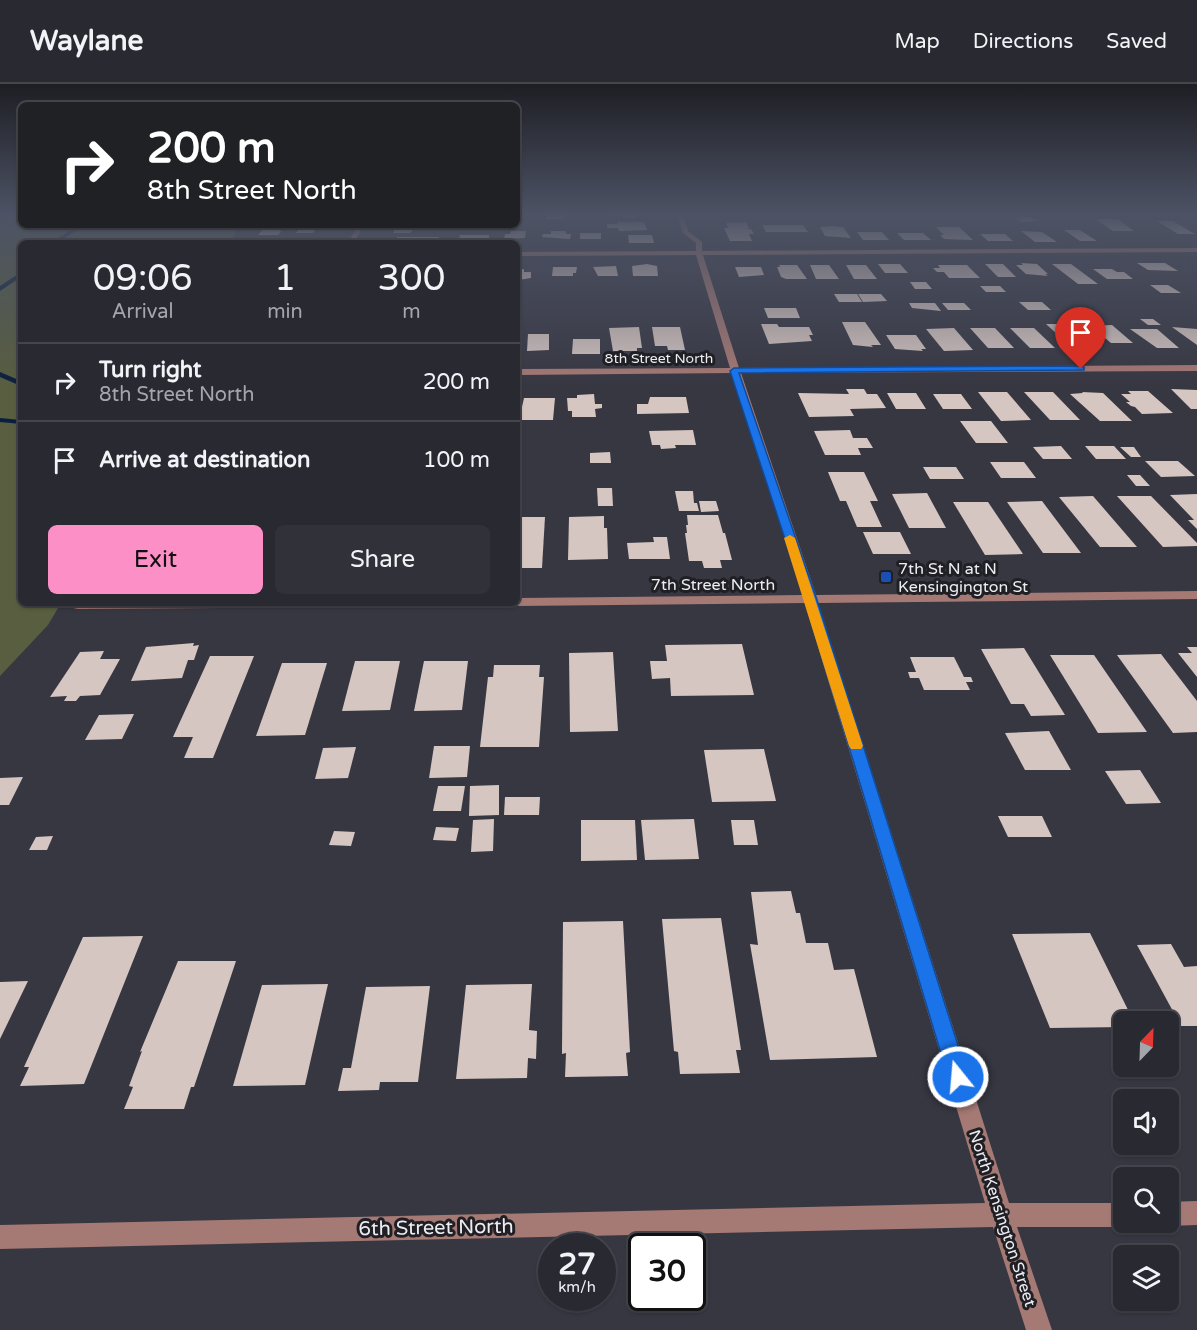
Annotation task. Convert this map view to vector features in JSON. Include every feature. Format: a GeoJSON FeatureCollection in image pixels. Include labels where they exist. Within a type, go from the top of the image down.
{"type":"FeatureCollection","features":[{"type":"Feature","properties":{"kind":"street","name":"North Kensington Street"},"geometry":{"type":"LineString","coordinates":[[704,272],[734,371],[811,600],[1001,1215],[1039,1330]]}},
{"type":"Feature","properties":{"kind":"street","name":"8th Street North"},"geometry":{"type":"LineString","coordinates":[[520,372],[1197,368]]}},
{"type":"Feature","properties":{"kind":"street","name":"7th Street North"},"geometry":{"type":"LineString","coordinates":[[520,602],[1197,595]]}},
{"type":"Feature","properties":{"kind":"street"},"geometry":{"type":"LineString","coordinates":[[1179,1214],[1197,1213]]}},
{"type":"Feature","properties":{"kind":"street","name":"6th Street North"},"geometry":{"type":"LineString","coordinates":[[0,1237],[1001,1215],[1113,1215]]}},
{"type":"Feature","properties":{"kind":"green space"},"geometry":{"type":"Polygon","coordinates":[[[0,272],[18,272],[18,606],[59,606],[48,625],[0,676],[0,272]]]}},
{"type":"Feature","properties":{"kind":"building"},"geometry":{"type":"Polygon","coordinates":[[[520,272],[531,272],[531,278],[520,280],[520,272]]]}},
{"type":"Feature","properties":{"kind":"building"},"geometry":{"type":"Polygon","coordinates":[[[552,272],[576,272],[573,273],[573,276],[552,276],[552,272]]]}},
{"type":"Feature","properties":{"kind":"building"},"geometry":{"type":"Polygon","coordinates":[[[596,272],[617,272],[618,276],[598,276],[596,272]]]}},
{"type":"Feature","properties":{"kind":"building"},"geometry":{"type":"Polygon","coordinates":[[[633,272],[658,272],[658,276],[633,276],[633,272]]]}},
{"type":"Feature","properties":{"kind":"building"},"geometry":{"type":"Polygon","coordinates":[[[737,272],[763,272],[764,275],[739,277],[737,272]]]}},
{"type":"Feature","properties":{"kind":"building"},"geometry":{"type":"Polygon","coordinates":[[[779,272],[802,272],[807,279],[786,279],[781,277],[779,272]]]}},
{"type":"Feature","properties":{"kind":"building"},"geometry":{"type":"Polygon","coordinates":[[[813,272],[834,272],[839,279],[816,279],[813,272]]]}},
{"type":"Feature","properties":{"kind":"building"},"geometry":{"type":"Polygon","coordinates":[[[850,272],[872,272],[877,279],[854,279],[850,272]]]}},
{"type":"Feature","properties":{"kind":"building"},"geometry":{"type":"Polygon","coordinates":[[[944,272],[974,272],[980,278],[949,278],[944,272]]]}},
{"type":"Feature","properties":{"kind":"building"},"geometry":{"type":"Polygon","coordinates":[[[993,272],[1011,272],[1016,277],[998,277],[993,272]]]}},
{"type":"Feature","properties":{"kind":"building"},"geometry":{"type":"Polygon","coordinates":[[[1024,272],[1046,272],[1048,276],[1024,272]]]}},
{"type":"Feature","properties":{"kind":"building"},"geometry":{"type":"Polygon","coordinates":[[[1063,272],[1082,272],[1098,284],[1078,284],[1063,272]]]}},
{"type":"Feature","properties":{"kind":"building"},"geometry":{"type":"Polygon","coordinates":[[[1097,272],[1124,272],[1133,279],[1107,279],[1097,272]]]}},
{"type":"Feature","properties":{"kind":"building"},"geometry":{"type":"Polygon","coordinates":[[[910,282],[926,282],[932,289],[915,289],[910,282]]]}},
{"type":"Feature","properties":{"kind":"building"},"geometry":{"type":"Polygon","coordinates":[[[1150,285],[1168,285],[1181,293],[1161,293],[1150,285]]]}},
{"type":"Feature","properties":{"kind":"building"},"geometry":{"type":"Polygon","coordinates":[[[980,286],[1000,286],[1006,292],[986,292],[980,286]]]}},
{"type":"Feature","properties":{"kind":"building"},"geometry":{"type":"Polygon","coordinates":[[[834,294],[857,294],[862,302],[839,302],[834,294]]]}},
{"type":"Feature","properties":{"kind":"building"},"geometry":{"type":"Polygon","coordinates":[[[858,294],[881,294],[887,301],[863,302],[858,294]]]}},
{"type":"Feature","properties":{"kind":"building"},"geometry":{"type":"Polygon","coordinates":[[[1019,302],[1042,302],[1051,310],[1028,310],[1019,302]]]}},
{"type":"Feature","properties":{"kind":"building"},"geometry":{"type":"Polygon","coordinates":[[[909,303],[935,303],[941,311],[912,308],[909,303]]]}},
{"type":"Feature","properties":{"kind":"building"},"geometry":{"type":"Polygon","coordinates":[[[942,303],[964,303],[971,310],[948,310],[942,303]]]}},
{"type":"Feature","properties":{"kind":"building"},"geometry":{"type":"Polygon","coordinates":[[[764,308],[796,308],[800,318],[768,318],[764,308]]]}},
{"type":"Feature","properties":{"kind":"building"},"geometry":{"type":"Polygon","coordinates":[[[1140,319],[1153,319],[1161,325],[1148,325],[1140,319]]]}},
{"type":"Feature","properties":{"kind":"building"},"geometry":{"type":"Polygon","coordinates":[[[842,322],[865,322],[881,345],[871,345],[873,347],[853,345],[842,322]]]}},
{"type":"Feature","properties":{"kind":"building"},"geometry":{"type":"Polygon","coordinates":[[[761,324],[777,324],[779,327],[809,327],[813,335],[809,335],[812,341],[769,344],[761,324]]]}},
{"type":"Feature","properties":{"kind":"building"},"geometry":{"type":"Polygon","coordinates":[[[1046,324],[1072,324],[1097,346],[1070,346],[1046,324]]]}},
{"type":"Feature","properties":{"kind":"building"},"geometry":{"type":"Polygon","coordinates":[[[1112,325],[1133,343],[1111,343],[1091,326],[1112,325]]]}},
{"type":"Feature","properties":{"kind":"building"},"geometry":{"type":"Polygon","coordinates":[[[639,327],[642,348],[637,348],[637,351],[613,351],[609,328],[639,327]]]}},
{"type":"Feature","properties":{"kind":"building"},"geometry":{"type":"Polygon","coordinates":[[[652,327],[680,327],[685,350],[668,350],[667,346],[655,346],[652,327]]]}},
{"type":"Feature","properties":{"kind":"building"},"geometry":{"type":"Polygon","coordinates":[[[1172,327],[1197,329],[1197,345],[1172,327]]]}},
{"type":"Feature","properties":{"kind":"building"},"geometry":{"type":"Polygon","coordinates":[[[954,328],[973,350],[944,351],[926,329],[954,328]]]}},
{"type":"Feature","properties":{"kind":"building"},"geometry":{"type":"Polygon","coordinates":[[[970,328],[995,328],[1014,348],[988,348],[970,328]]]}},
{"type":"Feature","properties":{"kind":"building"},"geometry":{"type":"Polygon","coordinates":[[[1010,328],[1034,328],[1055,348],[1030,348],[1010,328]]]}},
{"type":"Feature","properties":{"kind":"building"},"geometry":{"type":"Polygon","coordinates":[[[1130,329],[1157,329],[1179,348],[1157,348],[1130,329]]]}},
{"type":"Feature","properties":{"kind":"building"},"geometry":{"type":"Polygon","coordinates":[[[528,334],[549,334],[549,350],[527,351],[528,334]]]}},
{"type":"Feature","properties":{"kind":"building"},"geometry":{"type":"Polygon","coordinates":[[[886,335],[916,335],[926,349],[921,349],[923,351],[895,349],[886,335]]]}},
{"type":"Feature","properties":{"kind":"building"},"geometry":{"type":"Polygon","coordinates":[[[573,339],[600,339],[600,354],[572,354],[573,339]]]}},
{"type":"Feature","properties":{"kind":"building"},"geometry":{"type":"Polygon","coordinates":[[[846,389],[864,389],[867,394],[877,394],[886,408],[850,409],[854,416],[809,417],[798,393],[849,394],[846,389]]]}},
{"type":"Feature","properties":{"kind":"building"},"geometry":{"type":"Polygon","coordinates":[[[1171,389],[1197,390],[1197,409],[1191,409],[1171,389]]]}},
{"type":"Feature","properties":{"kind":"building"},"geometry":{"type":"Polygon","coordinates":[[[1128,391],[1148,391],[1173,413],[1142,414],[1126,402],[1130,402],[1121,394],[1131,394],[1128,391]]]}},
{"type":"Feature","properties":{"kind":"building"},"geometry":{"type":"Polygon","coordinates":[[[978,392],[1007,392],[1031,420],[1001,421],[978,392]]]}},
{"type":"Feature","properties":{"kind":"building"},"geometry":{"type":"Polygon","coordinates":[[[1024,392],[1053,392],[1080,420],[1050,420],[1024,392]]]}},
{"type":"Feature","properties":{"kind":"building"},"geometry":{"type":"Polygon","coordinates":[[[887,393],[916,393],[926,409],[896,409],[887,393]]]}},
{"type":"Feature","properties":{"kind":"building"},"geometry":{"type":"Polygon","coordinates":[[[1103,393],[1132,421],[1100,421],[1070,394],[1103,393]]]}},
{"type":"Feature","properties":{"kind":"building"},"geometry":{"type":"Polygon","coordinates":[[[594,394],[595,404],[602,404],[602,408],[595,409],[596,417],[572,417],[572,411],[568,411],[567,398],[594,394]]]}},
{"type":"Feature","properties":{"kind":"building"},"geometry":{"type":"Polygon","coordinates":[[[933,394],[961,394],[972,409],[943,409],[933,394]]]}},
{"type":"Feature","properties":{"kind":"building"},"geometry":{"type":"Polygon","coordinates":[[[650,397],[686,397],[689,413],[637,414],[637,404],[648,404],[650,397]]]}},
{"type":"Feature","properties":{"kind":"building"},"geometry":{"type":"Polygon","coordinates":[[[524,398],[555,398],[553,420],[520,420],[524,398]]]}},
{"type":"Feature","properties":{"kind":"building"},"geometry":{"type":"Polygon","coordinates":[[[960,421],[991,421],[1008,443],[976,443],[960,421]]]}},
{"type":"Feature","properties":{"kind":"building"},"geometry":{"type":"Polygon","coordinates":[[[693,430],[696,445],[675,445],[676,448],[661,449],[660,445],[652,445],[649,431],[693,430]]]}},
{"type":"Feature","properties":{"kind":"building"},"geometry":{"type":"Polygon","coordinates":[[[850,430],[853,438],[867,438],[873,448],[858,448],[861,455],[825,455],[814,431],[850,430]]]}},
{"type":"Feature","properties":{"kind":"building"},"geometry":{"type":"Polygon","coordinates":[[[1061,446],[1072,459],[1043,459],[1033,447],[1061,446]]]}},
{"type":"Feature","properties":{"kind":"building"},"geometry":{"type":"Polygon","coordinates":[[[1085,446],[1114,446],[1126,459],[1096,459],[1085,446]]]}},
{"type":"Feature","properties":{"kind":"building"},"geometry":{"type":"Polygon","coordinates":[[[1120,447],[1134,447],[1141,457],[1131,457],[1120,447]]]}},
{"type":"Feature","properties":{"kind":"building"},"geometry":{"type":"Polygon","coordinates":[[[610,452],[611,463],[590,463],[590,453],[610,452]]]}},
{"type":"Feature","properties":{"kind":"building"},"geometry":{"type":"Polygon","coordinates":[[[1145,461],[1178,461],[1195,476],[1161,477],[1145,461]]]}},
{"type":"Feature","properties":{"kind":"building"},"geometry":{"type":"Polygon","coordinates":[[[990,462],[1024,462],[1036,478],[1001,478],[990,462]]]}},
{"type":"Feature","properties":{"kind":"building"},"geometry":{"type":"Polygon","coordinates":[[[923,467],[956,467],[964,479],[930,479],[923,467]]]}},
{"type":"Feature","properties":{"kind":"building"},"geometry":{"type":"Polygon","coordinates":[[[828,472],[864,472],[878,501],[870,501],[882,527],[857,527],[846,501],[840,501],[828,472]]]}},
{"type":"Feature","properties":{"kind":"building"},"geometry":{"type":"Polygon","coordinates":[[[1127,475],[1140,475],[1150,486],[1136,486],[1127,475]]]}},
{"type":"Feature","properties":{"kind":"building"},"geometry":{"type":"Polygon","coordinates":[[[597,488],[612,488],[613,506],[598,506],[597,488]]]}},
{"type":"Feature","properties":{"kind":"building"},"geometry":{"type":"Polygon","coordinates":[[[675,491],[693,491],[694,503],[697,503],[699,511],[679,511],[675,491]]]}},
{"type":"Feature","properties":{"kind":"building"},"geometry":{"type":"Polygon","coordinates":[[[927,493],[946,528],[909,528],[892,494],[927,493]]]}},
{"type":"Feature","properties":{"kind":"building"},"geometry":{"type":"Polygon","coordinates":[[[1197,494],[1197,529],[1188,520],[1194,520],[1170,495],[1197,494]]]}},
{"type":"Feature","properties":{"kind":"building"},"geometry":{"type":"Polygon","coordinates":[[[1093,496],[1137,547],[1100,547],[1059,497],[1093,496]]]}},
{"type":"Feature","properties":{"kind":"building"},"geometry":{"type":"Polygon","coordinates":[[[1117,496],[1151,496],[1197,543],[1197,546],[1163,547],[1117,496]]]}},
{"type":"Feature","properties":{"kind":"building"},"geometry":{"type":"Polygon","coordinates":[[[699,501],[716,501],[719,511],[701,512],[699,501]]]}},
{"type":"Feature","properties":{"kind":"building"},"geometry":{"type":"Polygon","coordinates":[[[1042,501],[1081,553],[1043,553],[1007,502],[1042,501]]]}},
{"type":"Feature","properties":{"kind":"building"},"geometry":{"type":"Polygon","coordinates":[[[953,502],[988,502],[1023,554],[985,555],[953,502]]]}},
{"type":"Feature","properties":{"kind":"building"},"geometry":{"type":"Polygon","coordinates":[[[687,515],[718,515],[732,560],[720,560],[722,568],[704,568],[702,561],[689,561],[685,533],[687,533],[686,525],[688,525],[687,515]]]}},
{"type":"Feature","properties":{"kind":"building"},"geometry":{"type":"Polygon","coordinates":[[[604,516],[604,528],[607,528],[608,559],[568,560],[569,517],[604,516]]]}},
{"type":"Feature","properties":{"kind":"building"},"geometry":{"type":"Polygon","coordinates":[[[520,517],[545,517],[542,568],[520,568],[520,517]]]}},
{"type":"Feature","properties":{"kind":"building"},"geometry":{"type":"Polygon","coordinates":[[[863,532],[900,532],[911,554],[873,554],[863,532]]]}},
{"type":"Feature","properties":{"kind":"building"},"geometry":{"type":"Polygon","coordinates":[[[653,537],[667,537],[670,559],[629,559],[627,543],[654,542],[653,537]]]}},
{"type":"Feature","properties":{"kind":"building"},"geometry":{"type":"Polygon","coordinates":[[[194,643],[193,646],[199,645],[194,660],[188,660],[182,678],[131,681],[146,647],[194,643]]]}},
{"type":"Feature","properties":{"kind":"building"},"geometry":{"type":"Polygon","coordinates":[[[742,644],[754,695],[671,696],[670,678],[652,679],[650,661],[667,661],[665,645],[742,644]]]}},
{"type":"Feature","properties":{"kind":"building"},"geometry":{"type":"Polygon","coordinates":[[[1187,647],[1197,647],[1197,677],[1178,653],[1192,653],[1187,647]]]}},
{"type":"Feature","properties":{"kind":"building"},"geometry":{"type":"Polygon","coordinates":[[[1024,648],[1065,715],[1031,716],[1024,704],[1011,704],[981,649],[1024,648]]]}},
{"type":"Feature","properties":{"kind":"building"},"geometry":{"type":"Polygon","coordinates":[[[104,651],[100,659],[120,659],[100,695],[80,696],[76,701],[64,701],[67,696],[50,697],[80,652],[104,651]]]}},
{"type":"Feature","properties":{"kind":"building"},"geometry":{"type":"Polygon","coordinates":[[[613,652],[618,731],[570,732],[569,653],[613,652]]]}},
{"type":"Feature","properties":{"kind":"building"},"geometry":{"type":"Polygon","coordinates":[[[1161,654],[1197,701],[1197,732],[1173,733],[1117,655],[1161,654]]]}},
{"type":"Feature","properties":{"kind":"building"},"geometry":{"type":"Polygon","coordinates":[[[1050,655],[1094,655],[1147,732],[1098,733],[1050,655]]]}},
{"type":"Feature","properties":{"kind":"building"},"geometry":{"type":"Polygon","coordinates":[[[210,656],[254,656],[213,758],[184,758],[193,737],[173,737],[210,656]]]}},
{"type":"Feature","properties":{"kind":"building"},"geometry":{"type":"Polygon","coordinates":[[[910,657],[954,657],[964,677],[971,677],[973,682],[966,682],[970,690],[924,690],[919,678],[910,678],[908,672],[916,672],[910,657]]]}},
{"type":"Feature","properties":{"kind":"building"},"geometry":{"type":"Polygon","coordinates":[[[355,661],[400,661],[390,710],[342,711],[355,661]]]}},
{"type":"Feature","properties":{"kind":"building"},"geometry":{"type":"Polygon","coordinates":[[[424,661],[468,661],[462,710],[414,711],[424,661]]]}},
{"type":"Feature","properties":{"kind":"building"},"geometry":{"type":"Polygon","coordinates":[[[282,663],[327,663],[305,735],[256,736],[282,663]]]}},
{"type":"Feature","properties":{"kind":"building"},"geometry":{"type":"Polygon","coordinates":[[[494,665],[540,665],[539,677],[544,677],[539,747],[480,747],[488,677],[493,677],[494,665]]]}},
{"type":"Feature","properties":{"kind":"building"},"geometry":{"type":"Polygon","coordinates":[[[134,714],[122,739],[85,740],[99,715],[134,714]]]}},
{"type":"Feature","properties":{"kind":"building"},"geometry":{"type":"Polygon","coordinates":[[[1049,731],[1071,770],[1025,770],[1005,733],[1049,731]]]}},
{"type":"Feature","properties":{"kind":"building"},"geometry":{"type":"Polygon","coordinates":[[[434,746],[470,746],[467,777],[429,778],[434,746]]]}},
{"type":"Feature","properties":{"kind":"building"},"geometry":{"type":"Polygon","coordinates":[[[356,747],[348,778],[315,779],[323,748],[356,747]]]}},
{"type":"Feature","properties":{"kind":"building"},"geometry":{"type":"Polygon","coordinates":[[[764,749],[776,801],[712,802],[704,750],[764,749]]]}},
{"type":"Feature","properties":{"kind":"building"},"geometry":{"type":"Polygon","coordinates":[[[1140,770],[1161,803],[1126,804],[1105,771],[1140,770]]]}},
{"type":"Feature","properties":{"kind":"building"},"geometry":{"type":"Polygon","coordinates":[[[23,777],[9,805],[0,805],[0,778],[23,777]]]}},
{"type":"Feature","properties":{"kind":"building"},"geometry":{"type":"Polygon","coordinates":[[[499,785],[499,815],[469,816],[470,786],[499,785]]]}},
{"type":"Feature","properties":{"kind":"building"},"geometry":{"type":"Polygon","coordinates":[[[438,786],[465,786],[461,811],[433,811],[438,786]]]}},
{"type":"Feature","properties":{"kind":"building"},"geometry":{"type":"Polygon","coordinates":[[[505,797],[540,797],[539,815],[504,815],[505,797]]]}},
{"type":"Feature","properties":{"kind":"building"},"geometry":{"type":"Polygon","coordinates":[[[998,816],[1042,816],[1052,837],[1008,837],[998,816]]]}},
{"type":"Feature","properties":{"kind":"building"},"geometry":{"type":"Polygon","coordinates":[[[494,819],[493,851],[471,852],[473,820],[494,819]]]}},
{"type":"Feature","properties":{"kind":"building"},"geometry":{"type":"Polygon","coordinates":[[[694,819],[699,859],[645,860],[641,820],[694,819]]]}},
{"type":"Feature","properties":{"kind":"building"},"geometry":{"type":"Polygon","coordinates":[[[581,820],[635,820],[637,860],[581,861],[581,820]]]}},
{"type":"Feature","properties":{"kind":"building"},"geometry":{"type":"Polygon","coordinates":[[[731,820],[754,820],[758,845],[734,845],[731,820]]]}},
{"type":"Feature","properties":{"kind":"building"},"geometry":{"type":"Polygon","coordinates":[[[436,827],[459,828],[456,841],[433,840],[436,827]]]}},
{"type":"Feature","properties":{"kind":"building"},"geometry":{"type":"Polygon","coordinates":[[[334,831],[355,832],[351,846],[329,845],[334,831]]]}},
{"type":"Feature","properties":{"kind":"building"},"geometry":{"type":"Polygon","coordinates":[[[53,836],[47,850],[29,850],[36,837],[53,836]]]}},
{"type":"Feature","properties":{"kind":"building"},"geometry":{"type":"Polygon","coordinates":[[[791,891],[796,913],[800,913],[806,943],[828,943],[834,970],[854,969],[877,1057],[770,1060],[750,944],[758,945],[751,892],[791,891]]]}},
{"type":"Feature","properties":{"kind":"building"},"geometry":{"type":"Polygon","coordinates":[[[721,918],[741,1050],[736,1050],[740,1073],[680,1074],[678,1052],[674,1051],[662,919],[721,918]]]}},
{"type":"Feature","properties":{"kind":"building"},"geometry":{"type":"Polygon","coordinates":[[[623,921],[630,1052],[626,1053],[628,1076],[565,1077],[566,1053],[562,1054],[563,922],[623,921]]]}},
{"type":"Feature","properties":{"kind":"building"},"geometry":{"type":"Polygon","coordinates":[[[1090,933],[1129,1011],[1113,1011],[1113,1027],[1050,1028],[1012,934],[1090,933]]]}},
{"type":"Feature","properties":{"kind":"building"},"geometry":{"type":"Polygon","coordinates":[[[143,936],[84,1084],[20,1086],[29,1067],[24,1067],[83,937],[143,936]]]}},
{"type":"Feature","properties":{"kind":"building"},"geometry":{"type":"Polygon","coordinates":[[[1171,944],[1184,967],[1197,966],[1197,1026],[1181,1026],[1179,1011],[1173,1011],[1137,945],[1171,944]]]}},
{"type":"Feature","properties":{"kind":"building"},"geometry":{"type":"Polygon","coordinates":[[[178,961],[236,961],[194,1087],[191,1087],[184,1109],[124,1109],[133,1087],[129,1086],[142,1051],[140,1052],[178,961]]]}},
{"type":"Feature","properties":{"kind":"building"},"geometry":{"type":"Polygon","coordinates":[[[28,981],[0,1039],[0,982],[28,981]]]}},
{"type":"Feature","properties":{"kind":"building"},"geometry":{"type":"Polygon","coordinates":[[[328,984],[305,1085],[233,1086],[262,985],[328,984]]]}},
{"type":"Feature","properties":{"kind":"building"},"geometry":{"type":"Polygon","coordinates":[[[532,984],[529,1030],[537,1031],[536,1059],[528,1058],[527,1078],[456,1079],[466,985],[532,984]]]}},
{"type":"Feature","properties":{"kind":"building"},"geometry":{"type":"Polygon","coordinates":[[[430,986],[418,1082],[380,1082],[379,1090],[338,1091],[343,1068],[351,1068],[366,987],[430,986]]]}},
{"type":"Feature","properties":{"kind":"waterway"},"geometry":{"type":"LineString","coordinates":[[0,289],[18,276]]}},
{"type":"Feature","properties":{"kind":"waterway"},"geometry":{"type":"LineString","coordinates":[[0,374],[18,383]]}},
{"type":"Feature","properties":{"kind":"waterway"},"geometry":{"type":"LineString","coordinates":[[0,420],[18,422]]}},
{"type":"Feature","properties":{"kind":"slow traffic"},"geometry":{"type":"LineString","coordinates":[[790,538],[856,746]]}},
{"type":"Feature","properties":{"kind":"place","name":"7th St N at N Kensingington St"},"geometry":{"type":"Point","coordinates":[886,577]}},
{"type":"Feature","properties":{"kind":"route"},"geometry":{"type":"LineString","coordinates":[[958,1077],[811,600],[734,371],[1081,369]]}}]}
